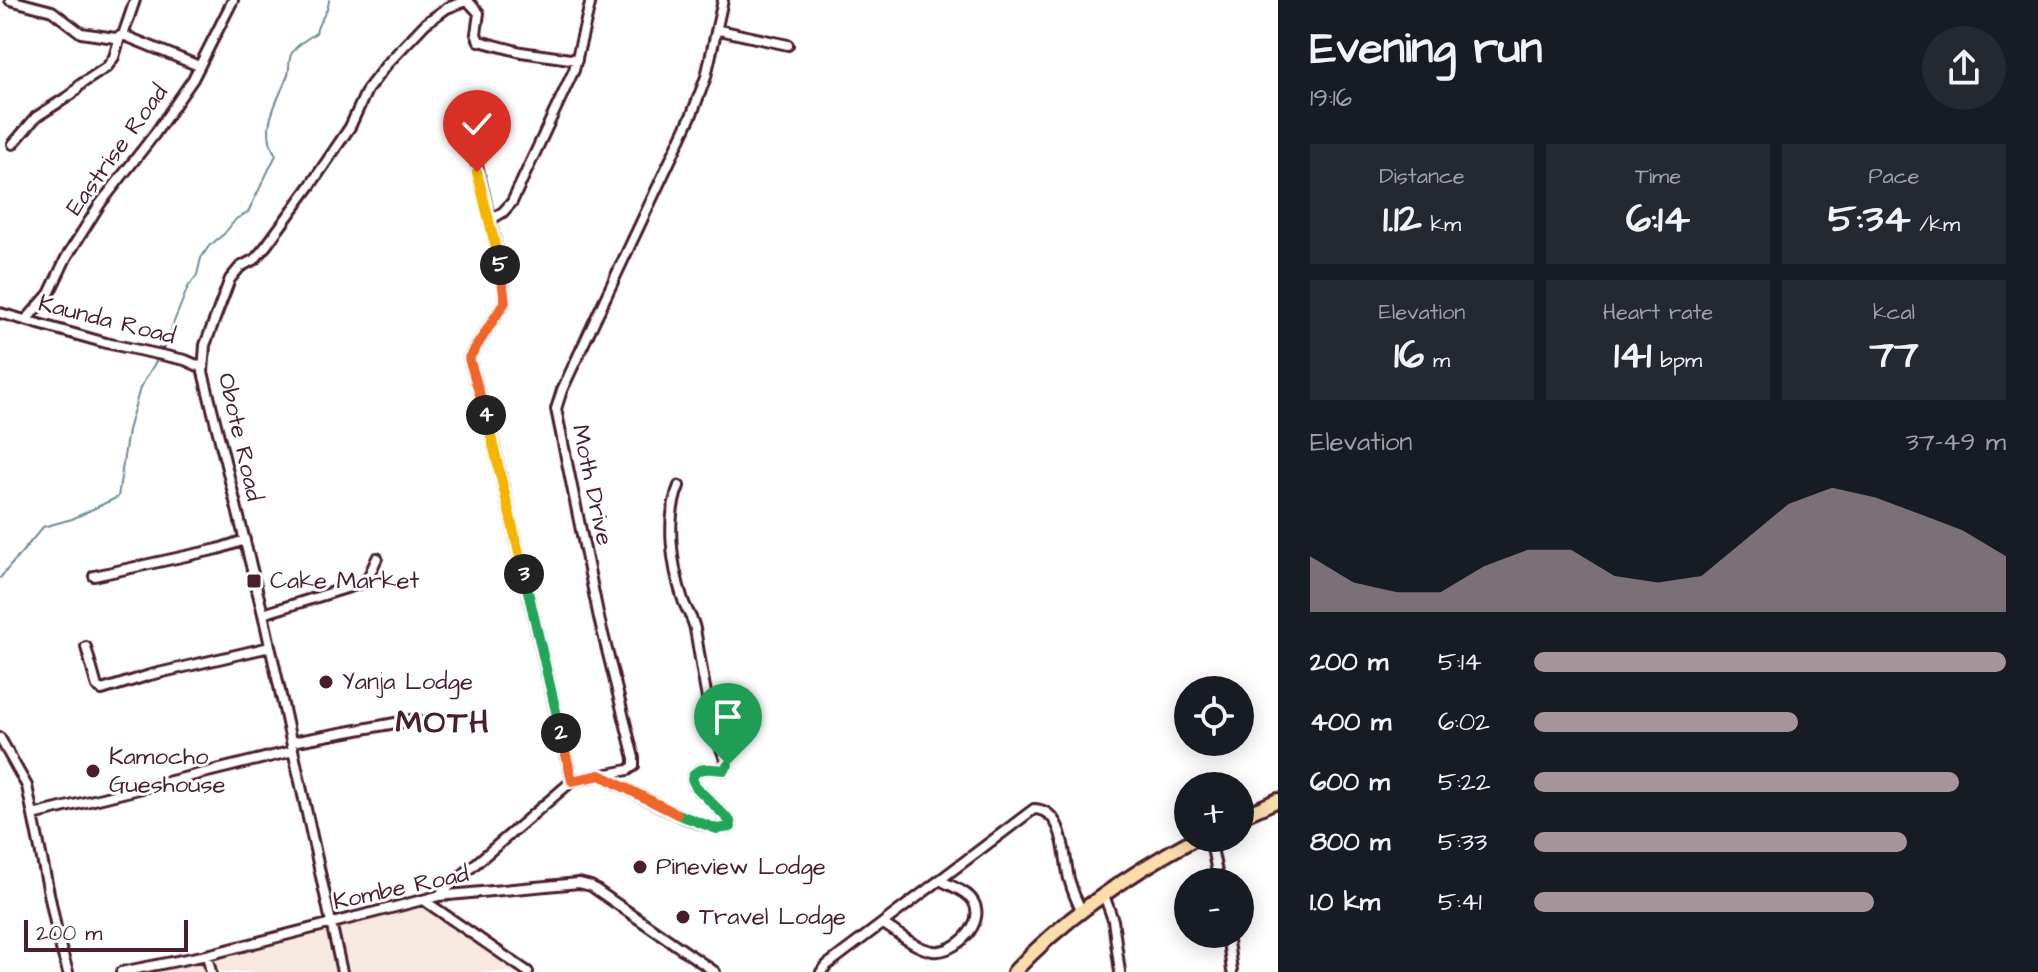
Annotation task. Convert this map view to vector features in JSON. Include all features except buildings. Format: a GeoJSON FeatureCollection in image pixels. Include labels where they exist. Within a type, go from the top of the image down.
{"type":"FeatureCollection","features":[{"type":"Feature","properties":{"kind":"highway"},"geometry":{"type":"LineString","coordinates":[[1254,811],[1278,800]]}},
{"type":"Feature","properties":{"kind":"highway"},"geometry":{"type":"LineString","coordinates":[[1014,972],[1081,910],[1174,851]]}},
{"type":"Feature","properties":{"kind":"street"},"geometry":{"type":"LineString","coordinates":[[10,0],[52,11],[81,33],[122,36],[199,66]]}},
{"type":"Feature","properties":{"kind":"street"},"geometry":{"type":"LineString","coordinates":[[13,144],[36,117],[107,67],[114,57],[135,0]]}},
{"type":"Feature","properties":{"kind":"street","name":"Eastrise Road"},"geometry":{"type":"LineString","coordinates":[[26,320],[49,294],[71,249],[100,204],[175,106],[233,0]]}},
{"type":"Feature","properties":{"kind":"street"},"geometry":{"type":"LineString","coordinates":[[468,0],[479,13],[476,34],[479,41],[521,52],[577,60]]}},
{"type":"Feature","properties":{"kind":"street","name":"Obote Road"},"geometry":{"type":"LineString","coordinates":[[342,972],[263,614],[203,368],[205,345],[230,279],[260,252],[310,186],[350,127],[367,90],[426,23],[447,8],[468,0]]}},
{"type":"Feature","properties":{"kind":"street"},"geometry":{"type":"LineString","coordinates":[[490,220],[512,202],[577,60],[591,0]]}},
{"type":"Feature","properties":{"kind":"street","name":"Moth Drive"},"geometry":{"type":"LineString","coordinates":[[438,896],[572,781],[628,770],[635,763],[599,618],[556,409],[562,390],[692,114],[719,30],[723,0]]}},
{"type":"Feature","properties":{"kind":"street"},"geometry":{"type":"LineString","coordinates":[[719,30],[788,45]]}},
{"type":"Feature","properties":{"kind":"street"},"geometry":{"type":"LineString","coordinates":[[484,117],[476,135],[474,152],[505,302],[471,352],[470,364],[492,436],[572,781]]}},
{"type":"Feature","properties":{"kind":"street","name":"Kaunda Road"},"geometry":{"type":"LineString","coordinates":[[0,313],[106,343],[185,360],[203,368]]}},
{"type":"Feature","properties":{"kind":"street"},"geometry":{"type":"LineString","coordinates":[[600,775],[690,820],[717,829],[731,827],[730,821],[696,787],[692,779],[700,769],[724,770],[728,765],[720,749],[703,679],[694,623],[683,601],[672,545],[674,499],[679,486]]}},
{"type":"Feature","properties":{"kind":"street"},"geometry":{"type":"LineString","coordinates":[[94,576],[218,549],[245,540]]}},
{"type":"Feature","properties":{"kind":"street"},"geometry":{"type":"LineString","coordinates":[[263,614],[359,584],[368,578],[377,558]]}},
{"type":"Feature","properties":{"kind":"street"},"geometry":{"type":"LineString","coordinates":[[86,647],[97,687],[102,690],[150,675],[270,647]]}},
{"type":"Feature","properties":{"kind":"street"},"geometry":{"type":"LineString","coordinates":[[33,815],[293,746],[417,719]]}},
{"type":"Feature","properties":{"kind":"street"},"geometry":{"type":"LineString","coordinates":[[0,738],[27,786],[68,972]]}},
{"type":"Feature","properties":{"kind":"street"},"geometry":{"type":"LineString","coordinates":[[821,972],[1027,812],[1041,809],[1060,833],[1068,877],[1081,910]]}},
{"type":"Feature","properties":{"kind":"street"},"geometry":{"type":"LineString","coordinates":[[883,924],[928,951],[941,952],[953,947],[971,932],[975,904],[970,897],[940,880]]}},
{"type":"Feature","properties":{"kind":"street","name":"Kombe Road"},"geometry":{"type":"LineString","coordinates":[[121,972],[207,955],[438,896],[586,884],[715,972]]}},
{"type":"Feature","properties":{"kind":"street"},"geometry":{"type":"LineString","coordinates":[[1104,895],[1113,920],[1120,972]]}},
{"type":"Feature","properties":{"kind":"street"},"geometry":{"type":"LineString","coordinates":[[425,901],[528,972]]}},
{"type":"Feature","properties":{"kind":"street"},"geometry":{"type":"LineString","coordinates":[[1229,948],[1232,971]]}},
{"type":"Feature","properties":{"kind":"street"},"geometry":{"type":"LineString","coordinates":[[207,955],[211,972]]}},
{"type":"Feature","properties":{"kind":"shaded area"},"geometry":{"type":"Polygon","coordinates":[[[432,903],[532,972],[115,972],[323,925],[432,903]]]}},
{"type":"Feature","properties":{"kind":"waterway"},"geometry":{"type":"LineString","coordinates":[[163,349],[188,287],[197,275],[201,258],[236,219],[248,212],[276,155],[271,145],[269,125],[288,74],[291,56],[299,44],[316,33],[329,0]]}},
{"type":"Feature","properties":{"kind":"waterway"},"geometry":{"type":"LineString","coordinates":[[0,578],[43,527],[72,519],[118,497],[128,430],[140,388],[158,358]]}},
{"type":"Feature","properties":{"kind":"place","name":"Cake Market"},"geometry":{"type":"Point","coordinates":[254,581]}},
{"type":"Feature","properties":{"kind":"place","name":"Yanja Lodge"},"geometry":{"type":"Point","coordinates":[326,682]}},
{"type":"Feature","properties":{"kind":"place","name":"Kamocho Gueshouse"},"geometry":{"type":"Point","coordinates":[93,771]}},
{"type":"Feature","properties":{"kind":"place","name":"Pineview Lodge"},"geometry":{"type":"Point","coordinates":[640,867]}},
{"type":"Feature","properties":{"kind":"place","name":"Travel Lodge"},"geometry":{"type":"Point","coordinates":[683,917]}},
{"type":"Feature","properties":{"kind":"district","name":"MOTH"},"geometry":{"type":"Point","coordinates":[443,722]}},
{"type":"Feature","properties":{"kind":"route"},"geometry":{"type":"LineString","coordinates":[[477,172],[502,272],[505,302],[469,358],[488,421],[572,781],[600,775],[690,820],[717,829],[729,829],[730,821],[696,787],[692,779],[700,769],[724,770],[728,765]]}}]}
